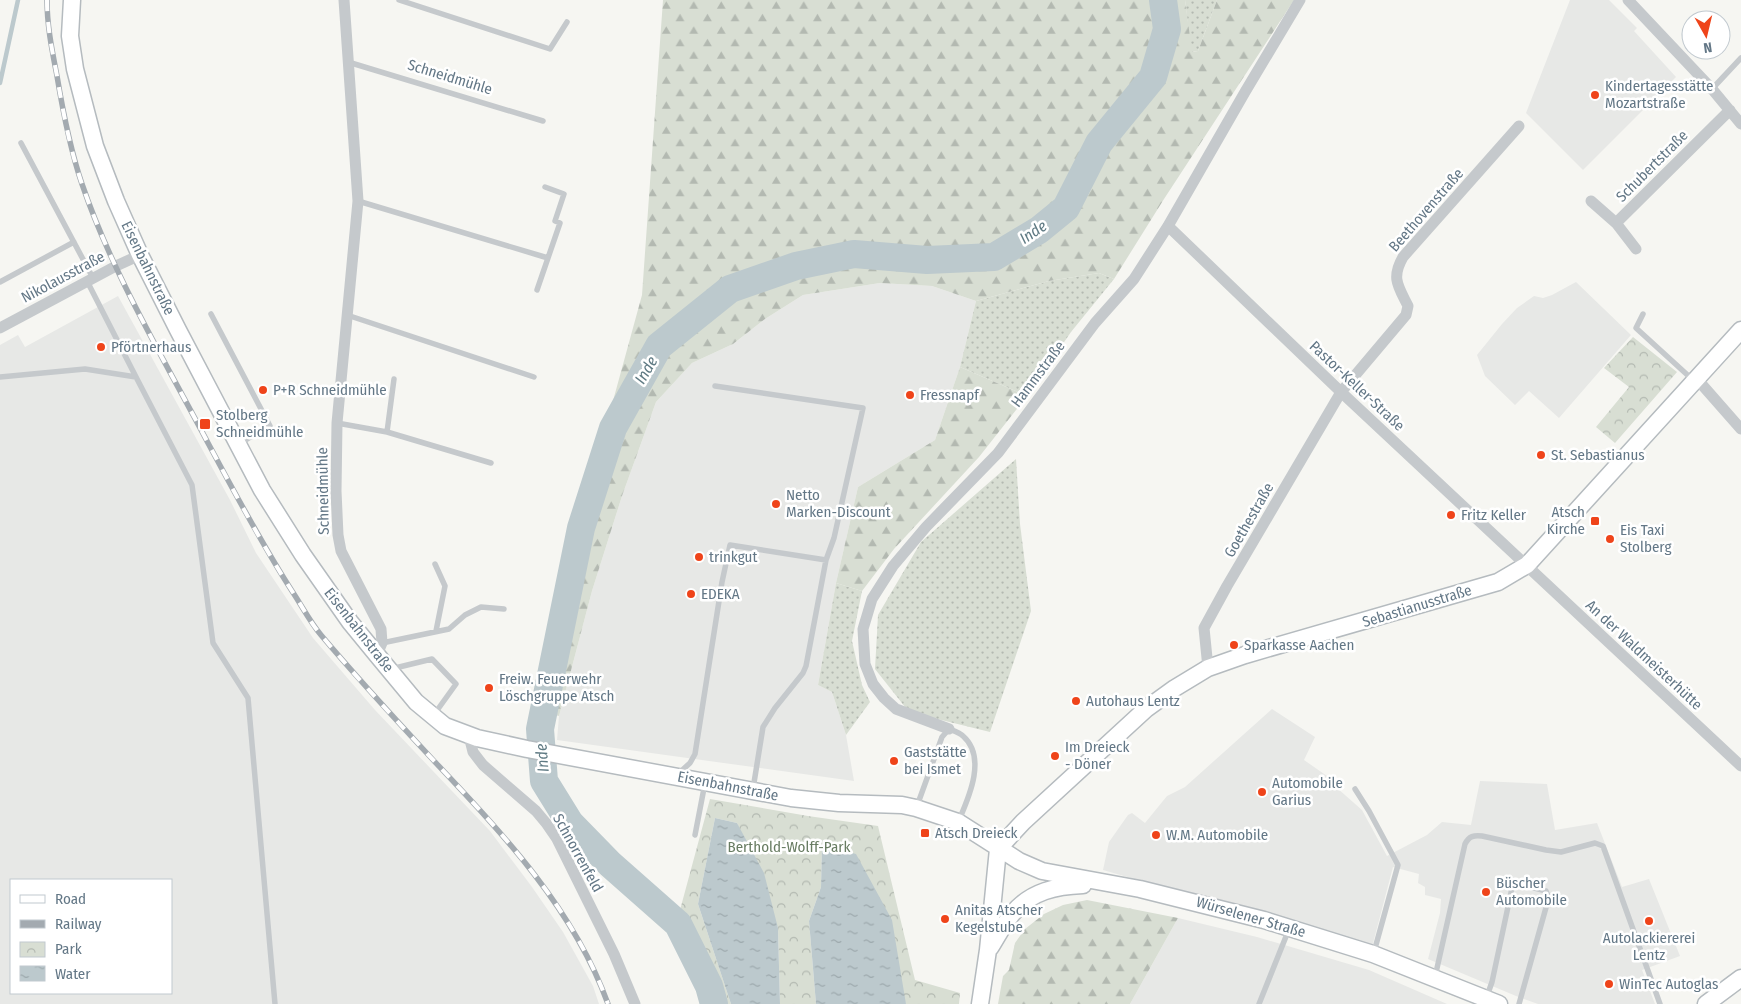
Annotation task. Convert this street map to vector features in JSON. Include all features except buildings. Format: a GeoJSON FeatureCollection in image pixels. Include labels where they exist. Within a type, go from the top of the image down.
{"type":"FeatureCollection","features":[{"type":"Feature","properties":{"kind":"main road","name":"Eisenbahnstraße"},"geometry":{"type":"LineString","coordinates":[[72,0],[70,36],[75,69],[95,146],[116,201],[140,254],[262,490],[303,555],[350,622],[379,649],[389,669],[416,702],[445,726],[469,736],[560,756],[792,798],[839,803],[888,804],[916,808],[958,822],[998,849]]}},
{"type":"Feature","properties":{"kind":"main road","name":"Sebastianusstraße"},"geometry":{"type":"LineString","coordinates":[[998,849],[1023,822],[1146,709],[1175,688],[1208,668],[1245,655],[1498,582],[1527,565],[1741,330]]}},
{"type":"Feature","properties":{"kind":"main road","name":"Würselener Straße"},"geometry":{"type":"LineString","coordinates":[[998,849],[1019,861],[1042,870],[1173,896],[1290,927],[1373,954],[1492,1002]]}},
{"type":"Feature","properties":{"kind":"main road"},"geometry":{"type":"LineString","coordinates":[[980,1004],[988,950],[998,849]]}},
{"type":"Feature","properties":{"kind":"main road"},"geometry":{"type":"LineString","coordinates":[[988,950],[1014,911],[1030,898],[1041,892],[1062,886],[1109,883]]}},
{"type":"Feature","properties":{"kind":"main road"},"geometry":{"type":"LineString","coordinates":[[1706,1004],[1741,978]]}},
{"type":"Feature","properties":{"kind":"street","name":"Schneidmühle"},"geometry":{"type":"LineString","coordinates":[[344,0],[358,201],[338,423],[336,491],[338,535],[342,551],[380,629],[379,649]]}},
{"type":"Feature","properties":{"kind":"street","name":"Hammstraße"},"geometry":{"type":"LineString","coordinates":[[950,729],[896,709],[873,684],[865,664],[863,629],[872,599],[893,566],[998,454],[1095,323],[1134,279],[1168,226],[1300,0]]}},
{"type":"Feature","properties":{"kind":"street"},"geometry":{"type":"LineString","coordinates":[[1628,0],[1712,89],[1741,124]]}},
{"type":"Feature","properties":{"kind":"street","name":"Schubertstraße"},"geometry":{"type":"LineString","coordinates":[[1616,223],[1730,110]]}},
{"type":"Feature","properties":{"kind":"street","name":"Beethovenstraße"},"geometry":{"type":"LineString","coordinates":[[1341,392],[1406,315],[1408,306],[1395,277],[1397,267],[1403,257],[1519,126]]}},
{"type":"Feature","properties":{"kind":"street","name":"Schubertstraße"},"geometry":{"type":"LineString","coordinates":[[1591,202],[1616,223],[1636,249]]}},
{"type":"Feature","properties":{"kind":"street","name":"Pastor-Keller-Straße"},"geometry":{"type":"LineString","coordinates":[[1168,226],[1341,392],[1527,565]]}},
{"type":"Feature","properties":{"kind":"street","name":"Nikolausstraße"},"geometry":{"type":"LineString","coordinates":[[0,328],[140,254]]}},
{"type":"Feature","properties":{"kind":"street"},"geometry":{"type":"LineString","coordinates":[[1696,380],[1741,429]]}},
{"type":"Feature","properties":{"kind":"street","name":"Goethestraße"},"geometry":{"type":"LineString","coordinates":[[1208,668],[1204,628],[1341,392]]}},
{"type":"Feature","properties":{"kind":"street","name":"An der Waldmeisterhütte"},"geometry":{"type":"LineString","coordinates":[[1527,565],[1741,766]]}},
{"type":"Feature","properties":{"kind":"street","name":"Schnorrenfeld"},"geometry":{"type":"LineString","coordinates":[[469,736],[473,752],[483,765],[536,811],[557,839],[614,954],[635,1004]]}},
{"type":"Feature","properties":{"kind":"lane"},"geometry":{"type":"LineString","coordinates":[[399,0],[550,49],[567,22]]}},
{"type":"Feature","properties":{"kind":"lane"},"geometry":{"type":"LineString","coordinates":[[1712,89],[1741,58]]}},
{"type":"Feature","properties":{"kind":"lane","name":"Schneidmühle"},"geometry":{"type":"LineString","coordinates":[[348,61],[542,121]]}},
{"type":"Feature","properties":{"kind":"lane"},"geometry":{"type":"LineString","coordinates":[[21,143],[74,242],[136,377],[192,485],[213,643],[248,698],[274,1004]]}},
{"type":"Feature","properties":{"kind":"lane"},"geometry":{"type":"LineString","coordinates":[[537,290],[560,223],[555,221],[564,194],[545,187]]}},
{"type":"Feature","properties":{"kind":"lane"},"geometry":{"type":"LineString","coordinates":[[358,201],[548,258]]}},
{"type":"Feature","properties":{"kind":"lane"},"geometry":{"type":"LineString","coordinates":[[0,282],[74,242]]}},
{"type":"Feature","properties":{"kind":"lane"},"geometry":{"type":"LineString","coordinates":[[210,314],[270,426],[238,444]]}},
{"type":"Feature","properties":{"kind":"lane"},"geometry":{"type":"LineString","coordinates":[[1643,314],[1636,328],[1696,380]]}},
{"type":"Feature","properties":{"kind":"lane"},"geometry":{"type":"LineString","coordinates":[[347,315],[534,377]]}},
{"type":"Feature","properties":{"kind":"lane"},"geometry":{"type":"LineString","coordinates":[[0,377],[85,369],[136,377]]}},
{"type":"Feature","properties":{"kind":"lane"},"geometry":{"type":"LineString","coordinates":[[388,432],[394,379]]}},
{"type":"Feature","properties":{"kind":"lane"},"geometry":{"type":"LineString","coordinates":[[714,386],[863,408],[834,538],[826,560],[806,666],[803,673],[762,727],[752,791]]}},
{"type":"Feature","properties":{"kind":"lane"},"geometry":{"type":"LineString","coordinates":[[338,423],[388,432],[491,463]]}},
{"type":"Feature","properties":{"kind":"lane"},"geometry":{"type":"LineString","coordinates":[[675,776],[684,770],[695,754],[722,582],[730,545],[826,560]]}},
{"type":"Feature","properties":{"kind":"lane"},"geometry":{"type":"LineString","coordinates":[[435,564],[445,586],[436,631]]}},
{"type":"Feature","properties":{"kind":"lane"},"geometry":{"type":"LineString","coordinates":[[379,649],[436,631],[449,629],[465,616],[481,607],[504,609]]}},
{"type":"Feature","properties":{"kind":"lane"},"geometry":{"type":"LineString","coordinates":[[389,669],[432,659],[456,684],[432,716]]}},
{"type":"Feature","properties":{"kind":"lane"},"geometry":{"type":"LineString","coordinates":[[916,808],[942,737],[950,729],[964,736],[972,749],[975,763],[973,784],[958,822]]}},
{"type":"Feature","properties":{"kind":"lane"},"geometry":{"type":"LineString","coordinates":[[695,835],[706,782]]}},
{"type":"Feature","properties":{"kind":"lane"},"geometry":{"type":"LineString","coordinates":[[1355,789],[1398,865],[1373,954]]}},
{"type":"Feature","properties":{"kind":"lane"},"geometry":{"type":"LineString","coordinates":[[1435,978],[1467,839],[1472,836],[1482,836],[1561,852],[1568,852],[1590,844],[1599,843],[1602,846],[1660,1004]]}},
{"type":"Feature","properties":{"kind":"lane"},"geometry":{"type":"LineString","coordinates":[[1492,1002],[1492,982],[1512,888],[1518,884],[1546,891],[1548,896],[1519,1004]]}},
{"type":"Feature","properties":{"kind":"lane"},"geometry":{"type":"LineString","coordinates":[[1259,1004],[1290,927]]}},
{"type":"Feature","properties":{"kind":"shaded area","name":"Kindertagesstätte Mozartstraße"},"geometry":{"type":"Polygon","coordinates":[[[1570,0],[1609,0],[1637,28],[1634,31],[1676,77],[1583,170],[1526,113],[1570,0]]]}},
{"type":"Feature","properties":{"kind":"shaded area"},"geometry":{"type":"Polygon","coordinates":[[[1576,282],[1631,335],[1559,418],[1529,391],[1515,405],[1485,376],[1477,355],[1517,308],[1534,296],[1543,298],[1552,295],[1576,282]]]}},
{"type":"Feature","properties":{"kind":"shaded area"},"geometry":{"type":"Polygon","coordinates":[[[880,283],[932,286],[976,301],[960,367],[935,440],[858,487],[836,583],[818,685],[832,692],[846,735],[854,781],[557,740],[559,716],[592,591],[622,496],[656,402],[692,363],[733,344],[765,319],[803,295],[880,283]]]}},
{"type":"Feature","properties":{"kind":"shaded area"},"geometry":{"type":"Polygon","coordinates":[[[118,296],[230,500],[256,553],[313,638],[375,710],[490,831],[563,932],[593,986],[599,1004],[0,1004],[0,345],[18,335],[25,347],[118,296]]]}},
{"type":"Feature","properties":{"kind":"shaded area"},"geometry":{"type":"Polygon","coordinates":[[[1272,709],[1315,737],[1304,760],[1337,783],[1337,788],[1362,810],[1387,856],[1427,835],[1442,822],[1471,825],[1480,781],[1547,784],[1555,830],[1597,823],[1622,887],[1649,879],[1680,956],[1642,970],[1655,1004],[1538,1004],[1428,959],[1440,913],[1441,899],[1425,895],[1425,887],[1418,883],[1419,874],[1393,867],[1372,947],[1103,870],[1109,842],[1128,815],[1132,813],[1145,823],[1167,796],[1185,787],[1272,709]]]}},
{"type":"Feature","properties":{"kind":"shaded area"},"geometry":{"type":"Polygon","coordinates":[[[1178,918],[1257,937],[1369,970],[1447,1004],[1130,1004],[1178,918]]]}},
{"type":"Feature","properties":{"kind":"green space"},"geometry":{"type":"Polygon","coordinates":[[[663,0],[1185,0],[1192,52],[1198,51],[1217,0],[1294,0],[1114,279],[1099,273],[1049,281],[976,301],[932,286],[880,283],[803,295],[765,319],[733,344],[692,363],[656,402],[622,496],[592,591],[559,716],[536,710],[550,658],[579,525],[642,295],[663,0]]]}},
{"type":"Feature","properties":{"kind":"green space"},"geometry":{"type":"Polygon","coordinates":[[[1185,0],[1217,0],[1198,51],[1191,52],[1185,0]]]}},
{"type":"Feature","properties":{"kind":"green space"},"geometry":{"type":"Polygon","coordinates":[[[1099,273],[1114,279],[1071,332],[1027,396],[960,367],[976,301],[1049,281],[1099,273]]]}},
{"type":"Feature","properties":{"kind":"green space"},"geometry":{"type":"Polygon","coordinates":[[[1633,337],[1677,372],[1615,443],[1596,427],[1629,387],[1604,368],[1633,337]]]}},
{"type":"Feature","properties":{"kind":"green space"},"geometry":{"type":"Polygon","coordinates":[[[960,367],[1027,396],[979,457],[894,549],[862,591],[836,583],[858,487],[935,440],[960,367]]]}},
{"type":"Feature","properties":{"kind":"green space"},"geometry":{"type":"Polygon","coordinates":[[[1016,459],[1020,524],[1031,611],[990,732],[909,712],[875,669],[878,615],[921,542],[1016,459]]]}},
{"type":"Feature","properties":{"kind":"green space"},"geometry":{"type":"Polygon","coordinates":[[[836,583],[862,591],[852,641],[862,685],[870,702],[846,735],[832,692],[818,685],[836,583]]]}},
{"type":"Feature","properties":{"kind":"green space","name":"Berthold-Wolff-Park"},"geometry":{"type":"Polygon","coordinates":[[[710,799],[878,826],[915,980],[960,993],[959,1004],[906,1004],[822,846],[821,887],[809,921],[816,1004],[780,1004],[778,928],[737,823],[715,818],[698,904],[731,1004],[721,1004],[680,910],[710,799]]]}},
{"type":"Feature","properties":{"kind":"green space"},"geometry":{"type":"Polygon","coordinates":[[[1087,900],[1178,918],[1130,1004],[998,1004],[1003,976],[1009,970],[1015,943],[1025,929],[1044,914],[1063,905],[1087,900]]]}},
{"type":"Feature","properties":{"kind":"water"},"geometry":{"type":"Polygon","coordinates":[[[715,818],[737,823],[764,873],[778,928],[780,1004],[731,1004],[698,904],[715,818]]]}},
{"type":"Feature","properties":{"kind":"water"},"geometry":{"type":"Polygon","coordinates":[[[822,845],[856,854],[892,920],[906,1004],[816,1004],[809,921],[821,887],[822,845]]]}},
{"type":"Feature","properties":{"kind":"waterway"},"geometry":{"type":"LineString","coordinates":[[0,83],[18,0]]}},
{"type":"Feature","properties":{"kind":"waterway","name":"Inde"},"geometry":{"type":"LineString","coordinates":[[714,1004],[709,986],[678,924],[610,864],[570,823],[544,781],[540,729],[581,528],[613,428],[659,346],[730,289],[796,266],[854,254],[927,260],[994,257],[1039,230],[1066,208],[1099,143],[1153,77],[1167,29],[1163,0]]}},
{"type":"Feature","properties":{"kind":"railway"},"geometry":{"type":"LineString","coordinates":[[47,0],[50,38],[67,130],[82,184],[95,218],[140,316],[248,518],[321,635],[511,845],[534,874],[576,936],[594,969],[608,1004]]}},
{"type":"Feature","properties":{"kind":"place","name":"Kindertagesstätte Mozartstraße"},"geometry":{"type":"Point","coordinates":[1595,95]}},
{"type":"Feature","properties":{"kind":"place","name":"Pförtnerhaus"},"geometry":{"type":"Point","coordinates":[101,347]}},
{"type":"Feature","properties":{"kind":"place","name":"P+R Schneidmühle"},"geometry":{"type":"Point","coordinates":[263,390]}},
{"type":"Feature","properties":{"kind":"place","name":"Fressnapf"},"geometry":{"type":"Point","coordinates":[910,395]}},
{"type":"Feature","properties":{"kind":"place","name":"Stolberg Schneidmühle"},"geometry":{"type":"Point","coordinates":[205,424]}},
{"type":"Feature","properties":{"kind":"place","name":"St. Sebastianus"},"geometry":{"type":"Point","coordinates":[1541,455]}},
{"type":"Feature","properties":{"kind":"place","name":"Netto Marken-Discount"},"geometry":{"type":"Point","coordinates":[776,504]}},
{"type":"Feature","properties":{"kind":"place","name":"Fritz Keller"},"geometry":{"type":"Point","coordinates":[1451,515]}},
{"type":"Feature","properties":{"kind":"place","name":"Atsch Kirche"},"geometry":{"type":"Point","coordinates":[1595,521]}},
{"type":"Feature","properties":{"kind":"place","name":"Eis Taxi Stolberg"},"geometry":{"type":"Point","coordinates":[1610,539]}},
{"type":"Feature","properties":{"kind":"place","name":"trinkgut"},"geometry":{"type":"Point","coordinates":[699,557]}},
{"type":"Feature","properties":{"kind":"place","name":"EDEKA"},"geometry":{"type":"Point","coordinates":[691,594]}},
{"type":"Feature","properties":{"kind":"place","name":"Sparkasse Aachen"},"geometry":{"type":"Point","coordinates":[1234,645]}},
{"type":"Feature","properties":{"kind":"place","name":"Freiw. Feuerwehr Löschgruppe Atsch"},"geometry":{"type":"Point","coordinates":[489,688]}},
{"type":"Feature","properties":{"kind":"place","name":"Autohaus Lentz"},"geometry":{"type":"Point","coordinates":[1076,701]}},
{"type":"Feature","properties":{"kind":"place","name":"Im Dreieck - Döner"},"geometry":{"type":"Point","coordinates":[1055,756]}},
{"type":"Feature","properties":{"kind":"place","name":"Gaststätte bei Ismet"},"geometry":{"type":"Point","coordinates":[894,761]}},
{"type":"Feature","properties":{"kind":"place","name":"Automobile Garius"},"geometry":{"type":"Point","coordinates":[1262,792]}},
{"type":"Feature","properties":{"kind":"place","name":"Atsch Dreieck"},"geometry":{"type":"Point","coordinates":[925,833]}},
{"type":"Feature","properties":{"kind":"place","name":"W.M. Automobile"},"geometry":{"type":"Point","coordinates":[1156,835]}},
{"type":"Feature","properties":{"kind":"place","name":"Büscher Automobile"},"geometry":{"type":"Point","coordinates":[1486,892]}},
{"type":"Feature","properties":{"kind":"place","name":"Anitas Atscher Kegelstube"},"geometry":{"type":"Point","coordinates":[945,919]}},
{"type":"Feature","properties":{"kind":"place","name":"Autolackiererei Lentz"},"geometry":{"type":"Point","coordinates":[1649,921]}},
{"type":"Feature","properties":{"kind":"place","name":"WinTec Autoglas"},"geometry":{"type":"Point","coordinates":[1609,984]}}]}
